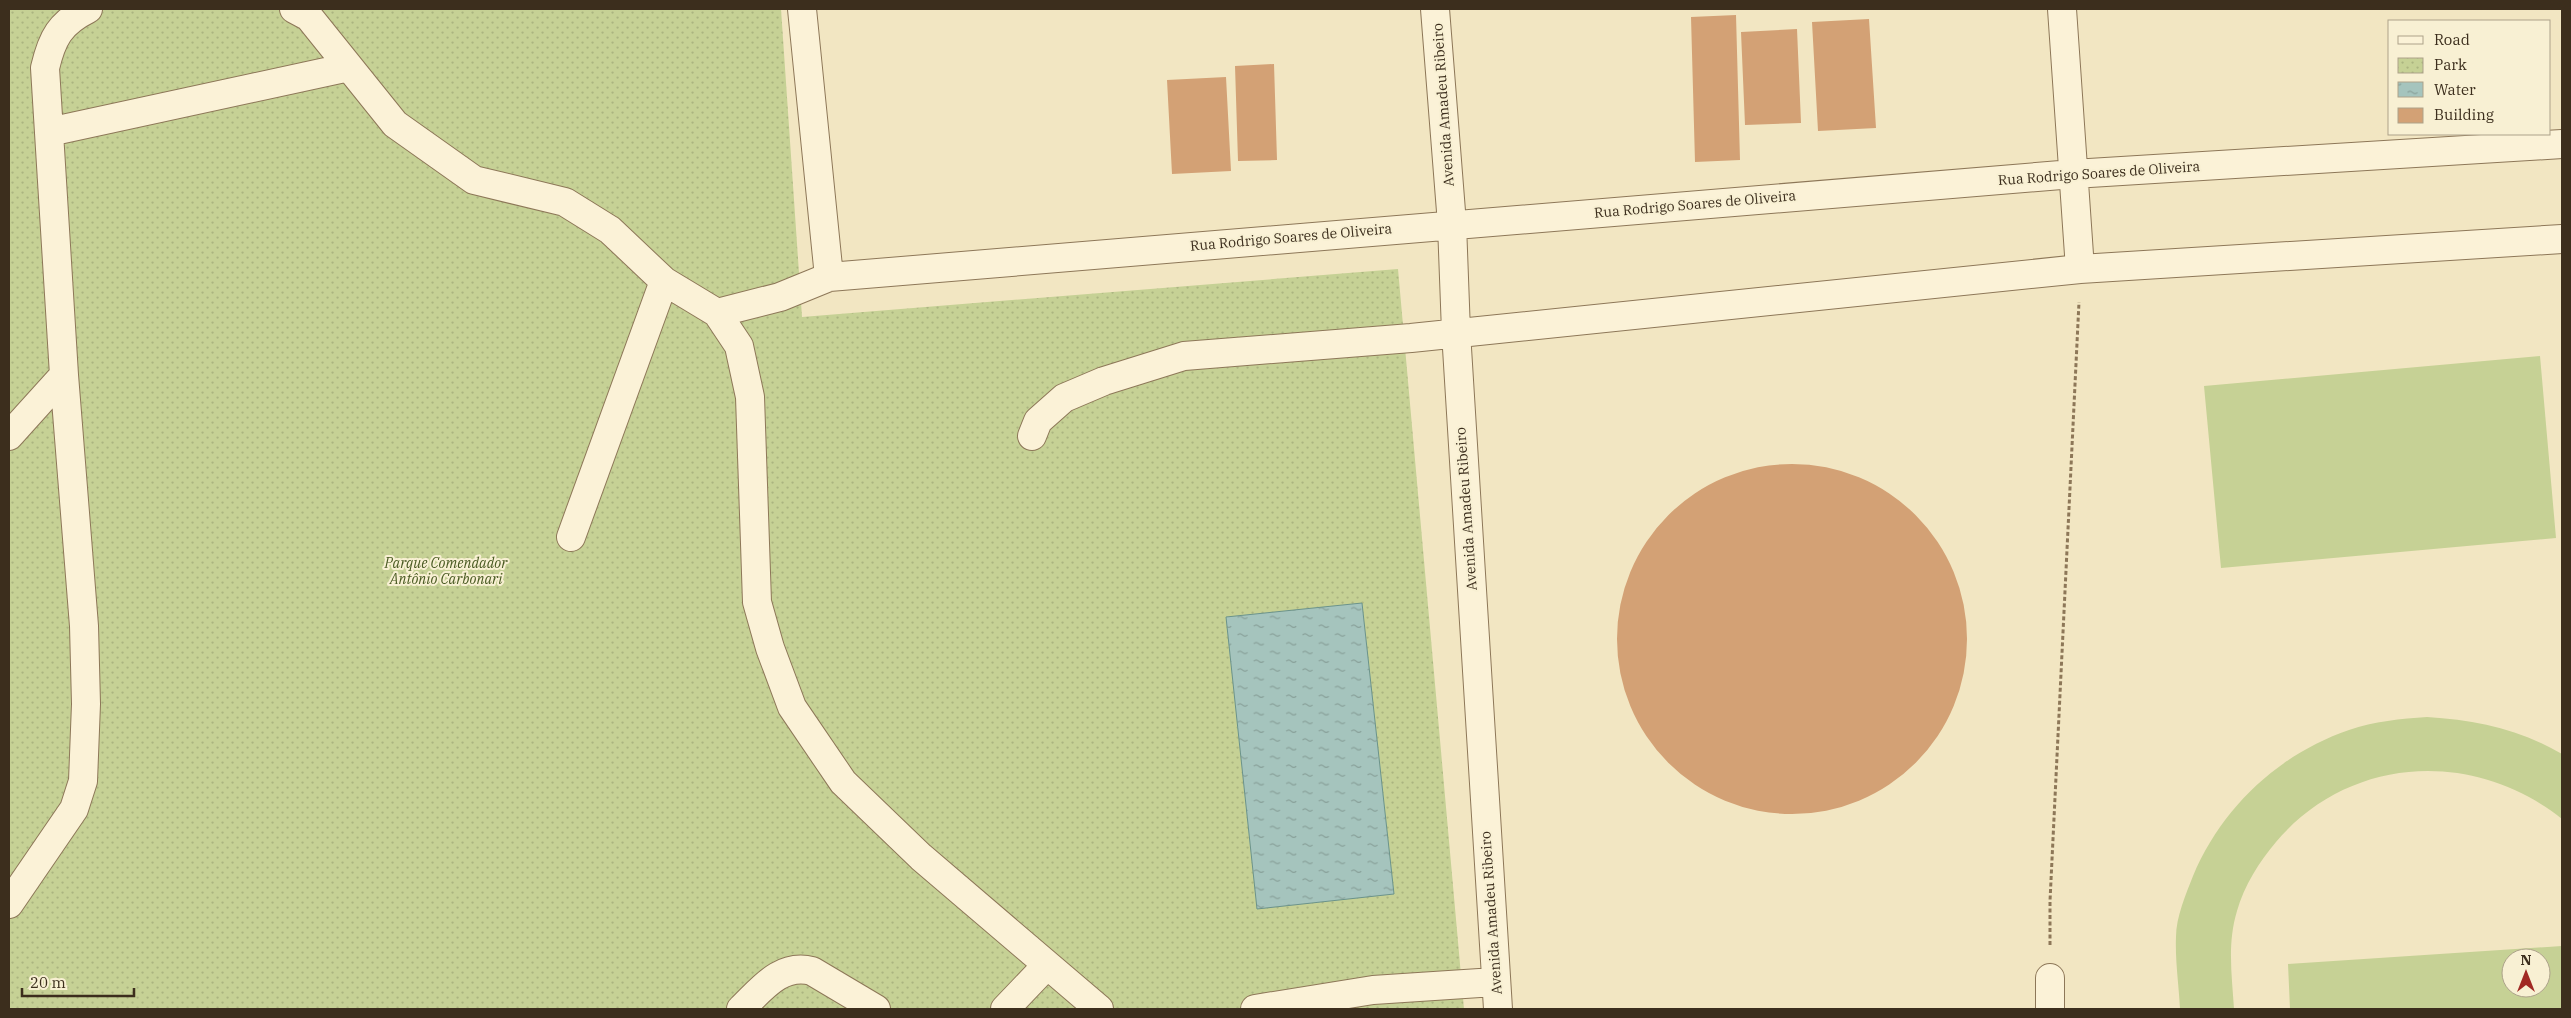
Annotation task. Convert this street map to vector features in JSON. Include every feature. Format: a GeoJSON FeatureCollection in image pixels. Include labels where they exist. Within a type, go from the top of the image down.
{"type":"FeatureCollection","features":[{"type":"Feature","properties":{"kind":"street"},"geometry":{"type":"LineString","coordinates":[[9,904],[74,809],[83,781],[86,704],[84,626],[64,375],[45,68],[52,41],[71,17],[88,9]]}},
{"type":"Feature","properties":{"kind":"street"},"geometry":{"type":"LineString","coordinates":[[294,9],[309,17],[395,124],[474,180],[565,202],[610,230],[664,281],[717,313],[739,346],[750,397],[756,602],[770,648],[792,707],[843,782],[921,857],[1099,1009]]}},
{"type":"Feature","properties":{"kind":"street"},"geometry":{"type":"LineString","coordinates":[[802,9],[829,277]]}},
{"type":"Feature","properties":{"kind":"street","name":"Avenida Amadeu Ribeiro"},"geometry":{"type":"LineString","coordinates":[[1435,9],[1452,224],[1456,332],[1498,1009]]}},
{"type":"Feature","properties":{"kind":"street"},"geometry":{"type":"LineString","coordinates":[[2062,9],[2080,269]]}},
{"type":"Feature","properties":{"kind":"street"},"geometry":{"type":"LineString","coordinates":[[49,132],[349,67]]}},
{"type":"Feature","properties":{"kind":"street","name":"Rua Rodrigo Soares de Oliveira"},"geometry":{"type":"LineString","coordinates":[[717,313],[780,297],[829,277],[2073,174],[2562,144]]}},
{"type":"Feature","properties":{"kind":"street"},"geometry":{"type":"LineString","coordinates":[[1032,436],[1038,421],[1064,398],[1104,381],[1184,356],[1456,332],[2080,269],[2562,239]]}},
{"type":"Feature","properties":{"kind":"street"},"geometry":{"type":"LineString","coordinates":[[571,537],[664,281]]}},
{"type":"Feature","properties":{"kind":"street"},"geometry":{"type":"LineString","coordinates":[[9,436],[64,375]]}},
{"type":"Feature","properties":{"kind":"street"},"geometry":{"type":"LineString","coordinates":[[1005,1009],[1047,965]]}},
{"type":"Feature","properties":{"kind":"street"},"geometry":{"type":"LineString","coordinates":[[741,1009],[777,974],[804,969],[812,971],[876,1009]]}},
{"type":"Feature","properties":{"kind":"street"},"geometry":{"type":"LineString","coordinates":[[2050,978],[2050,1009]]}},
{"type":"Feature","properties":{"kind":"street"},"geometry":{"type":"LineString","coordinates":[[1255,1009],[1373,990],[1496,982]]}},
{"type":"Feature","properties":{"kind":"path"},"geometry":{"type":"LineString","coordinates":[[2050,978],[2050,901],[2080,269]]}},
{"type":"Feature","properties":{"kind":"green space","name":"Parque Comendador Antônio Carbonari"},"geometry":{"type":"Polygon","coordinates":[[[9,9],[781,9],[802,317],[1398,269],[1464,1009],[9,1009],[9,9]]]}},
{"type":"Feature","properties":{"kind":"green space"},"geometry":{"type":"Polygon","coordinates":[[[2540,356],[2556,538],[2221,568],[2204,386],[2540,356]]]}},
{"type":"Feature","properties":{"kind":"green space"},"geometry":{"type":"Polygon","coordinates":[[[2427,717],[2480,723],[2497,727],[2530,738],[2562,754],[2562,819],[2527,796],[2491,781],[2452,773],[2414,772],[2376,778],[2340,792],[2306,813],[2276,842],[2248,883],[2237,911],[2232,936],[2231,960],[2234,1009],[2180,1009],[2176,929],[2180,914],[2193,876],[2205,851],[2220,827],[2237,806],[2256,786],[2277,769],[2299,753],[2323,740],[2368,724],[2427,717]]]}},
{"type":"Feature","properties":{"kind":"green space"},"geometry":{"type":"Polygon","coordinates":[[[2562,946],[2562,1009],[2290,1009],[2288,964],[2501,950],[2501,998],[2551,998],[2551,948],[2532,948],[2562,946]]]}},
{"type":"Feature","properties":{"kind":"water"},"geometry":{"type":"Polygon","coordinates":[[[1362,603],[1394,894],[1257,909],[1226,617],[1362,603]]]}},
{"type":"Feature","properties":{"kind":"building"},"geometry":{"type":"Polygon","coordinates":[[[1736,15],[1740,160],[1695,162],[1691,17],[1736,15]]]}},
{"type":"Feature","properties":{"kind":"building"},"geometry":{"type":"Polygon","coordinates":[[[1869,19],[1876,128],[1818,131],[1812,22],[1869,19]]]}},
{"type":"Feature","properties":{"kind":"building"},"geometry":{"type":"Polygon","coordinates":[[[1797,29],[1801,123],[1745,125],[1741,32],[1797,29]]]}},
{"type":"Feature","properties":{"kind":"building"},"geometry":{"type":"Polygon","coordinates":[[[1274,64],[1277,160],[1238,161],[1235,66],[1274,64]]]}},
{"type":"Feature","properties":{"kind":"building"},"geometry":{"type":"Polygon","coordinates":[[[1226,77],[1231,171],[1172,174],[1167,80],[1226,77]]]}},
{"type":"Feature","properties":{"kind":"building"},"geometry":{"type":"Polygon","coordinates":[[[1792,464],[1826,467],[1859,477],[1889,493],[1916,515],[1938,542],[1954,572],[1964,605],[1967,639],[1964,673],[1954,706],[1938,736],[1916,763],[1889,785],[1859,801],[1826,811],[1792,814],[1758,811],[1725,801],[1695,785],[1668,763],[1646,736],[1630,706],[1620,673],[1617,639],[1620,605],[1630,572],[1646,542],[1668,515],[1695,493],[1725,477],[1758,467],[1792,464]]]}}]}
